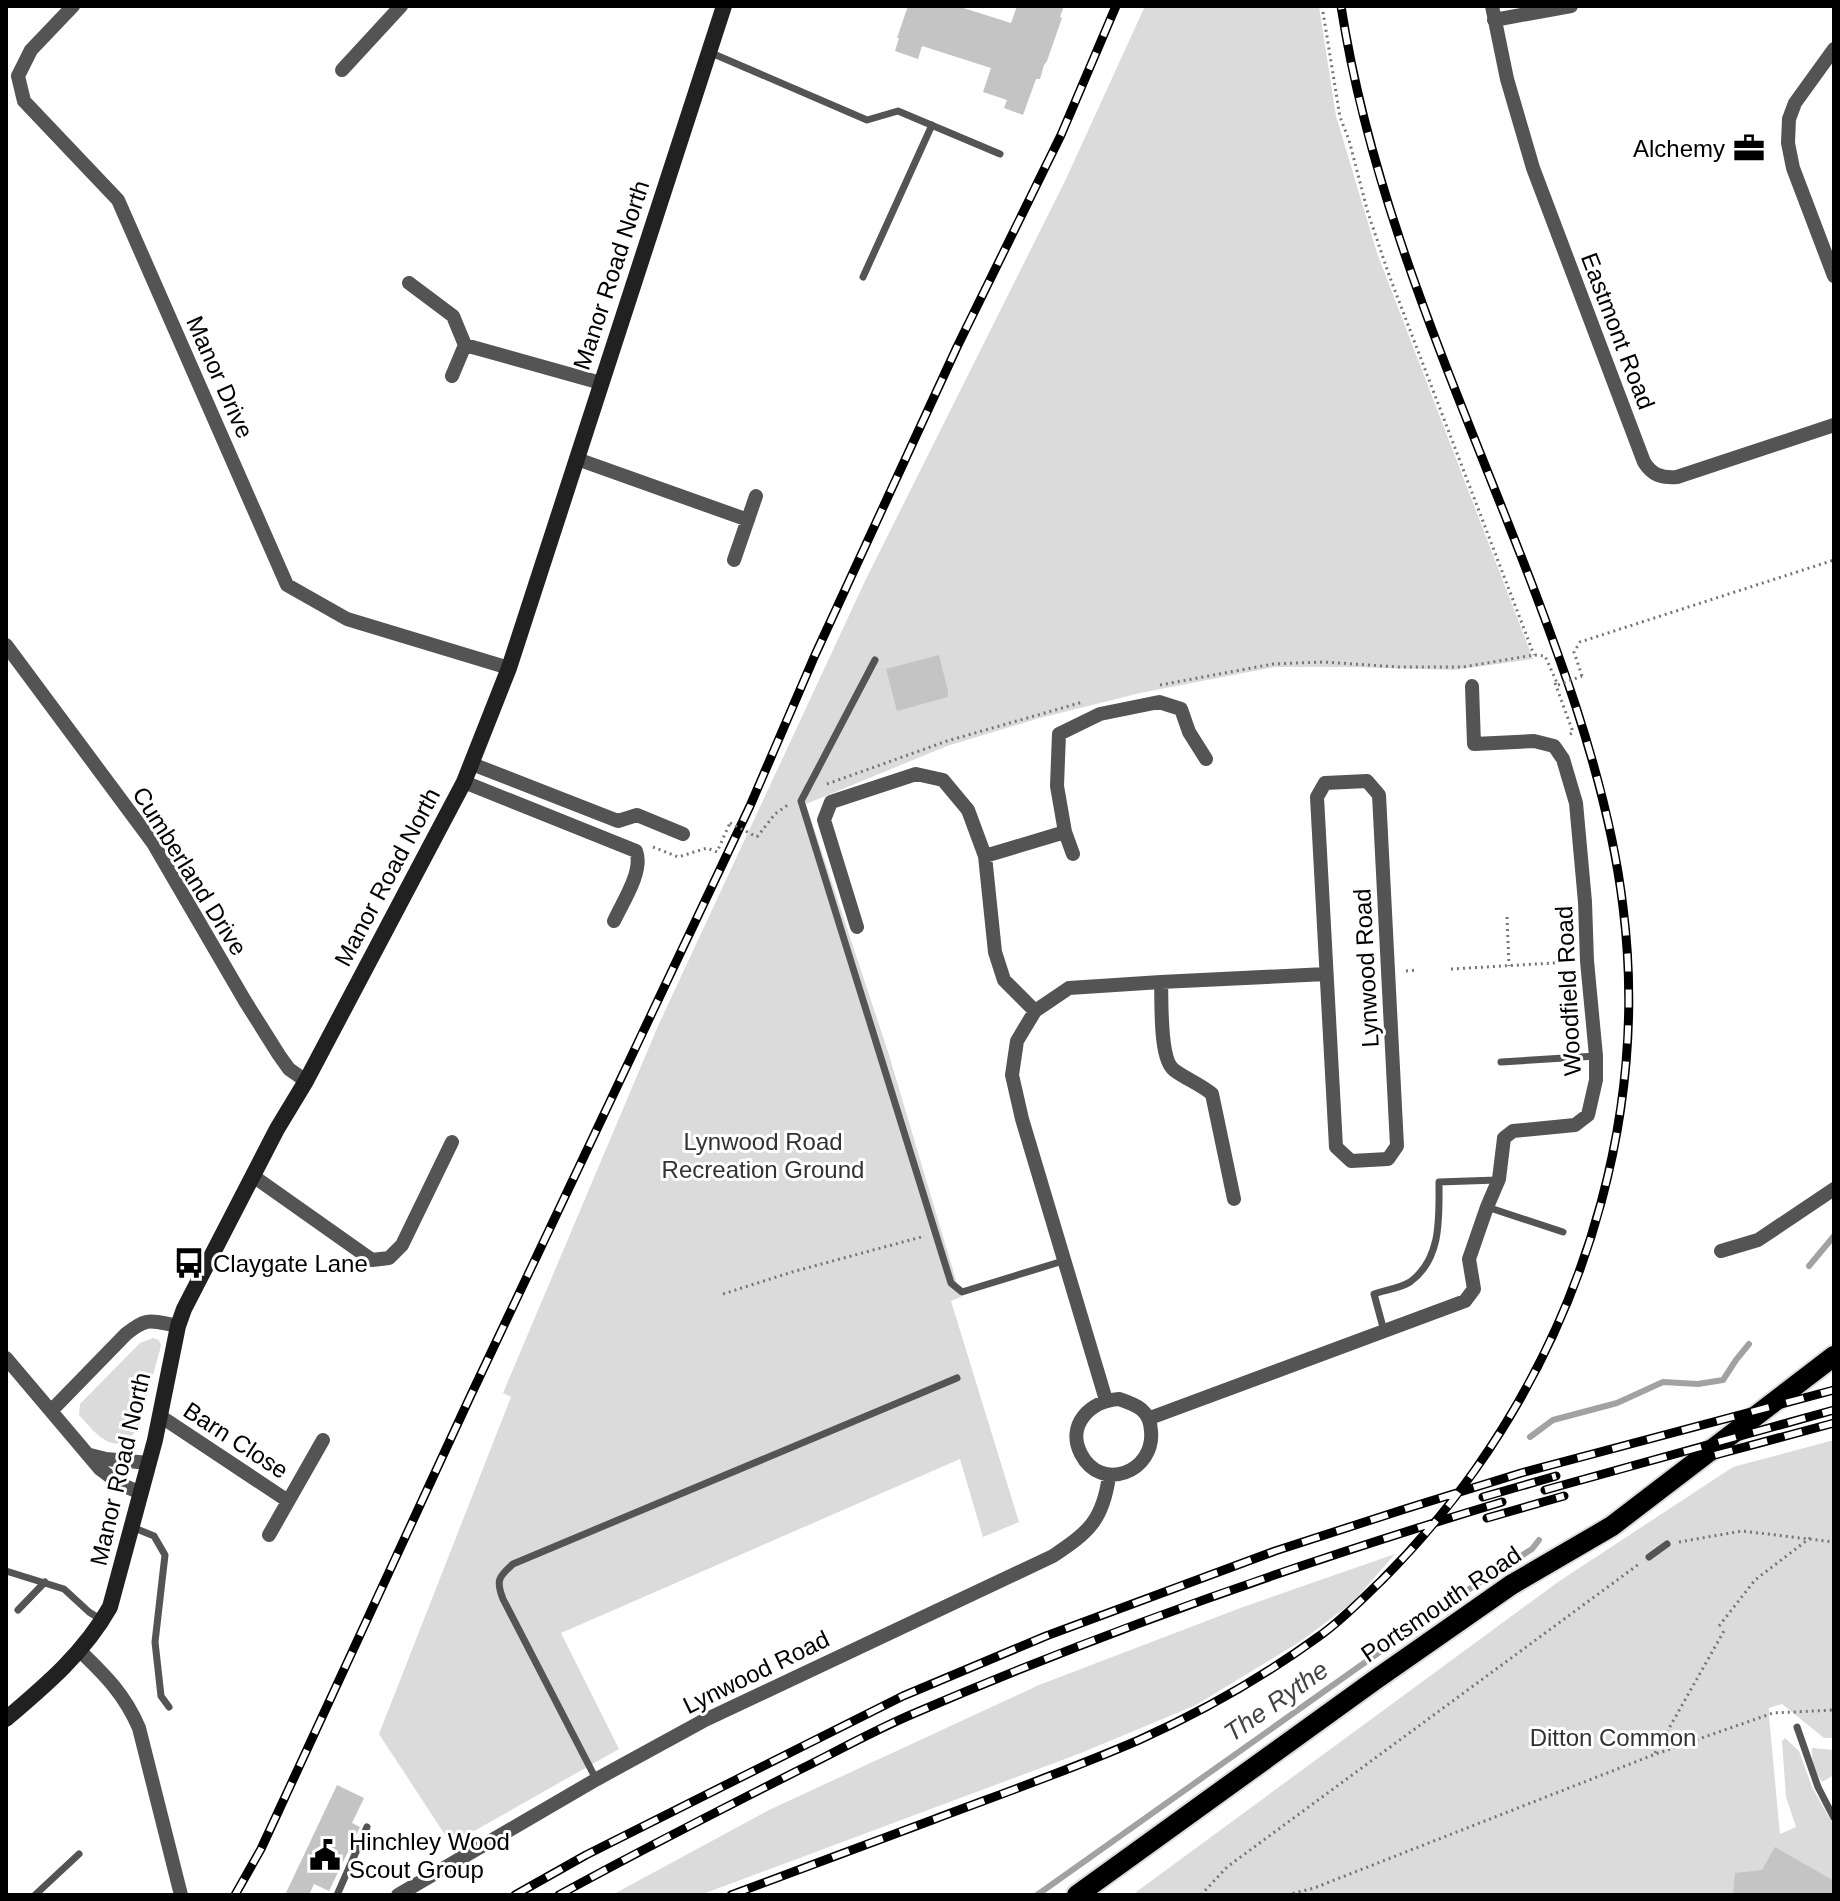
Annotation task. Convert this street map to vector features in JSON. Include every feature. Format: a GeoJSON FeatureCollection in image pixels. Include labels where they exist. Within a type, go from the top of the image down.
{"type":"FeatureCollection","features":[{"type":"Feature","properties":{"kind":"main road","name":"Portsmouth Road"},"geometry":{"type":"LineString","coordinates":[[1077,1895],[1511,1585],[1612,1526],[1834,1356]]}},
{"type":"Feature","properties":{"kind":"street","name":"Manor Drive"},"geometry":{"type":"LineString","coordinates":[[73,6],[31,50],[18,76],[24,101],[118,200],[287,585],[347,619],[509,668]]}},
{"type":"Feature","properties":{"kind":"street"},"geometry":{"type":"LineString","coordinates":[[342,70],[401,6]]}},
{"type":"Feature","properties":{"kind":"street","name":"Manor Road North"},"geometry":{"type":"LineString","coordinates":[[6,1719],[80,1651],[110,1607],[149,1463],[184,1309],[472,764],[509,668],[724,6]]}},
{"type":"Feature","properties":{"kind":"street","name":"Eastmont Road"},"geometry":{"type":"LineString","coordinates":[[1571,6],[1493,13],[1507,79],[1538,183],[1649,470],[1665,478],[1677,477],[1834,425]]}},
{"type":"Feature","properties":{"kind":"street"},"geometry":{"type":"LineString","coordinates":[[1834,49],[1795,103],[1789,119],[1788,143],[1793,168],[1834,276]]}},
{"type":"Feature","properties":{"kind":"street"},"geometry":{"type":"LineString","coordinates":[[409,283],[453,316],[465,345],[452,376]]}},
{"type":"Feature","properties":{"kind":"street"},"geometry":{"type":"LineString","coordinates":[[465,345],[601,383]]}},
{"type":"Feature","properties":{"kind":"street"},"geometry":{"type":"LineString","coordinates":[[577,459],[748,520]]}},
{"type":"Feature","properties":{"kind":"street"},"geometry":{"type":"LineString","coordinates":[[734,560],[756,496]]}},
{"type":"Feature","properties":{"kind":"street","name":"Cumberland Drive"},"geometry":{"type":"LineString","coordinates":[[6,645],[153,843],[279,1055],[289,1069],[306,1081]]}},
{"type":"Feature","properties":{"kind":"street"},"geometry":{"type":"LineString","coordinates":[[1472,686],[1474,744],[1534,741],[1554,746]]}},
{"type":"Feature","properties":{"kind":"street"},"geometry":{"type":"LineString","coordinates":[[1073,854],[1065,832],[1057,786],[1059,734],[1100,714],[1159,702],[1181,709],[1189,732],[1206,759]]}},
{"type":"Feature","properties":{"kind":"street","name":"Woodfield Road"},"geometry":{"type":"LineString","coordinates":[[1150,1418],[1465,1301],[1474,1289],[1469,1259],[1499,1179],[1504,1138],[1513,1131],[1575,1125],[1588,1115],[1596,1080],[1596,1056],[1576,803],[1563,759],[1554,746]]}},
{"type":"Feature","properties":{"kind":"street"},"geometry":{"type":"LineString","coordinates":[[472,764],[618,821],[637,815],[683,834]]}},
{"type":"Feature","properties":{"kind":"street"},"geometry":{"type":"LineString","coordinates":[[857,927],[824,820],[831,802],[916,774],[943,780],[968,810],[985,856],[995,952],[1004,980],[1035,1011]]}},
{"type":"Feature","properties":{"kind":"street","name":"Lynwood Road"},"geometry":{"type":"LineString","coordinates":[[1367,781],[1379,795],[1384,885],[1397,1146],[1388,1159],[1351,1161],[1336,1147],[1326,974],[1317,797],[1325,783],[1367,781]]}},
{"type":"Feature","properties":{"kind":"street"},"geometry":{"type":"LineString","coordinates":[[464,782],[636,851],[639,863],[637,873],[614,921]]}},
{"type":"Feature","properties":{"kind":"street"},"geometry":{"type":"LineString","coordinates":[[985,856],[1065,832]]}},
{"type":"Feature","properties":{"kind":"street","name":"Lynwood Road"},"geometry":{"type":"LineString","coordinates":[[1106,1400],[1022,1119],[1012,1075],[1017,1041],[1035,1011],[1069,988],[1326,974]]}},
{"type":"Feature","properties":{"kind":"street"},"geometry":{"type":"LineString","coordinates":[[1161,982],[1165,1056],[1171,1068],[1212,1094],[1234,1199]]}},
{"type":"Feature","properties":{"kind":"street"},"geometry":{"type":"LineString","coordinates":[[253,1176],[372,1260],[389,1258],[402,1245],[452,1142]]}},
{"type":"Feature","properties":{"kind":"street"},"geometry":{"type":"LineString","coordinates":[[1721,1251],[1758,1240],[1834,1189]]}},
{"type":"Feature","properties":{"kind":"street"},"geometry":{"type":"LineString","coordinates":[[51,1411],[138,1324],[148,1320],[178,1326]]}},
{"type":"Feature","properties":{"kind":"street"},"geometry":{"type":"LineString","coordinates":[[6,1358],[100,1469],[120,1484],[141,1493]]}},
{"type":"Feature","properties":{"kind":"street"},"geometry":{"type":"LineString","coordinates":[[1119,1399],[1141,1409],[1150,1418],[1152,1441],[1147,1456],[1138,1466],[1109,1476],[1086,1461],[1077,1440],[1082,1418],[1090,1408],[1106,1400],[1119,1399]]}},
{"type":"Feature","properties":{"kind":"street","name":"Barn Close"},"geometry":{"type":"LineString","coordinates":[[160,1416],[288,1501]]}},
{"type":"Feature","properties":{"kind":"street","name":"Barn Close"},"geometry":{"type":"LineString","coordinates":[[269,1535],[323,1440]]}},
{"type":"Feature","properties":{"kind":"street"},"geometry":{"type":"LineString","coordinates":[[90,1455],[149,1463]]}},
{"type":"Feature","properties":{"kind":"street","name":"Lynwood Road"},"geometry":{"type":"LineString","coordinates":[[398,1895],[703,1721],[1053,1556],[1077,1540],[1092,1525],[1106,1498],[1109,1476]]}},
{"type":"Feature","properties":{"kind":"street"},"geometry":{"type":"LineString","coordinates":[[80,1651],[117,1687],[132,1711],[181,1895]]}},
{"type":"Feature","properties":{"kind":"lane"},"geometry":{"type":"LineString","coordinates":[[709,52],[867,120],[898,111],[1000,154]]}},
{"type":"Feature","properties":{"kind":"lane"},"geometry":{"type":"LineString","coordinates":[[863,277],[932,125]]}},
{"type":"Feature","properties":{"kind":"lane"},"geometry":{"type":"LineString","coordinates":[[875,660],[801,801],[951,1283],[962,1292],[1063,1261]]}},
{"type":"Feature","properties":{"kind":"lane"},"geometry":{"type":"LineString","coordinates":[[1501,1062],[1596,1056]]}},
{"type":"Feature","properties":{"kind":"lane"},"geometry":{"type":"LineString","coordinates":[[1384,1331],[1374,1294],[1409,1283],[1425,1267],[1434,1250],[1439,1226],[1439,1182],[1499,1179]]}},
{"type":"Feature","properties":{"kind":"lane"},"geometry":{"type":"LineString","coordinates":[[1487,1207],[1563,1232]]}},
{"type":"Feature","properties":{"kind":"lane"},"geometry":{"type":"LineString","coordinates":[[597,1779],[503,1599],[499,1587],[501,1575],[513,1564],[957,1378]]}},
{"type":"Feature","properties":{"kind":"lane"},"geometry":{"type":"LineString","coordinates":[[132,1527],[154,1536],[165,1555],[155,1642],[161,1696],[169,1707]]}},
{"type":"Feature","properties":{"kind":"lane"},"geometry":{"type":"LineString","coordinates":[[1649,1557],[1667,1544]]}},
{"type":"Feature","properties":{"kind":"lane"},"geometry":{"type":"LineString","coordinates":[[6,1571],[64,1589],[102,1620]]}},
{"type":"Feature","properties":{"kind":"lane"},"geometry":{"type":"LineString","coordinates":[[18,1610],[45,1582]]}},
{"type":"Feature","properties":{"kind":"lane"},"geometry":{"type":"LineString","coordinates":[[1797,1727],[1818,1787],[1834,1818]]}},
{"type":"Feature","properties":{"kind":"lane"},"geometry":{"type":"LineString","coordinates":[[337,1895],[367,1827]]}},
{"type":"Feature","properties":{"kind":"lane"},"geometry":{"type":"LineString","coordinates":[[35,1895],[79,1854]]}},
{"type":"Feature","properties":{"kind":"path"},"geometry":{"type":"LineString","coordinates":[[1322,6],[1340,117],[1368,213],[1534,655]]}},
{"type":"Feature","properties":{"kind":"path"},"geometry":{"type":"LineString","coordinates":[[1553,671],[1558,685],[1582,676],[1574,652],[1580,642],[1834,560]]}},
{"type":"Feature","properties":{"kind":"path"},"geometry":{"type":"LineString","coordinates":[[1545,656],[1573,732],[1554,746]]}},
{"type":"Feature","properties":{"kind":"path"},"geometry":{"type":"LineString","coordinates":[[717,852],[730,823],[757,837],[775,814]]}},
{"type":"Feature","properties":{"kind":"path"},"geometry":{"type":"LineString","coordinates":[[1507,917],[1509,966]]}},
{"type":"Feature","properties":{"kind":"path"},"geometry":{"type":"LineString","coordinates":[[1451,969],[1587,961]]}},
{"type":"Feature","properties":{"kind":"path"},"geometry":{"type":"LineString","coordinates":[[723,1294],[936,1233]]}},
{"type":"Feature","properties":{"kind":"path"},"geometry":{"type":"LineString","coordinates":[[1667,1544],[1742,1531],[1834,1542]]}},
{"type":"Feature","properties":{"kind":"path"},"geometry":{"type":"LineString","coordinates":[[1719,1626],[1755,1580],[1810,1538]]}},
{"type":"Feature","properties":{"kind":"path"},"geometry":{"type":"LineString","coordinates":[[1201,1895],[1227,1867],[1649,1557]]}},
{"type":"Feature","properties":{"kind":"path"},"geometry":{"type":"LineString","coordinates":[[1653,1755],[1724,1631]]}},
{"type":"Feature","properties":{"kind":"path"},"geometry":{"type":"LineString","coordinates":[[1287,1895],[1314,1888],[1653,1755],[1773,1713],[1834,1710]]}},
{"type":"Feature","properties":{"kind":"green space","name":"Lynwood Road Recreation Ground"},"geometry":{"type":"Polygon","coordinates":[[[1145,6],[1319,6],[1336,116],[1377,253],[1533,659],[1454,670],[1274,667],[1140,693],[947,746],[806,804],[889,1055],[961,1297],[951,1301],[1019,1522],[983,1537],[960,1459],[561,1633],[619,1749],[451,1844],[379,1734],[511,1397],[503,1393],[658,1026],[866,579],[1066,179],[1145,6]]]}},
{"type":"Feature","properties":{"kind":"green space"},"geometry":{"type":"Polygon","coordinates":[[[153,1338],[159,1340],[161,1346],[139,1426],[123,1442],[108,1442],[79,1415],[80,1404],[140,1343],[153,1338]]]}},
{"type":"Feature","properties":{"kind":"green space","name":"Ditton Common"},"geometry":{"type":"Polygon","coordinates":[[[1834,1440],[1834,1738],[1824,1738],[1782,1704],[1769,1708],[1769,1717],[1780,1834],[1796,1827],[1786,1797],[1782,1741],[1785,1738],[1799,1751],[1812,1787],[1834,1826],[1834,1895],[1132,1895],[1558,1582],[1733,1467],[1834,1440]]]}},
{"type":"Feature","properties":{"kind":"green space"},"geometry":{"type":"Polygon","coordinates":[[[1395,1554],[1353,1602],[1301,1641],[1196,1705],[1081,1753],[700,1895],[612,1895],[769,1810],[1039,1685],[1243,1607],[1395,1554]]]}},
{"type":"Feature","properties":{"kind":"green space"},"geometry":{"type":"Polygon","coordinates":[[[1812,1748],[1834,1750],[1834,1775],[1822,1782],[1814,1766],[1812,1748]]]}},
{"type":"Feature","properties":{"kind":"building"},"geometry":{"type":"Polygon","coordinates":[[[908,6],[957,6],[1011,23],[1017,6],[1064,6],[1047,61],[1040,79],[1036,79],[1023,115],[1004,108],[1007,100],[983,92],[991,68],[922,46],[918,59],[895,51],[908,6]]]}},
{"type":"Feature","properties":{"kind":"building"},"geometry":{"type":"Polygon","coordinates":[[[939,655],[948,697],[897,711],[886,669],[939,655]]]}},
{"type":"Feature","properties":{"kind":"building","name":"Hinchley Wood Scout Group"},"geometry":{"type":"Polygon","coordinates":[[[337,1785],[364,1798],[352,1823],[360,1827],[329,1891],[314,1884],[309,1895],[285,1895],[337,1785]]]}},
{"type":"Feature","properties":{"kind":"building"},"geometry":{"type":"Polygon","coordinates":[[[1775,1847],[1834,1881],[1834,1895],[1733,1895],[1735,1873],[1762,1870],[1775,1847]]]}},
{"type":"Feature","properties":{"kind":"waterway","name":"The Rythe"},"geometry":{"type":"LineString","coordinates":[[1809,1266],[1834,1236]]}},
{"type":"Feature","properties":{"kind":"waterway","name":"The Rythe"},"geometry":{"type":"LineString","coordinates":[[1530,1437],[1553,1420],[1617,1403],[1663,1382],[1698,1384],[1723,1380],[1749,1344]]}},
{"type":"Feature","properties":{"kind":"waterway","name":"The Rythe"},"geometry":{"type":"LineString","coordinates":[[1037,1895],[1460,1595],[1532,1549],[1539,1540]]}},
{"type":"Feature","properties":{"kind":"railway"},"geometry":{"type":"LineString","coordinates":[[235,1895],[261,1849],[470,1397],[750,806],[815,655],[957,347],[1061,135],[1116,6]]}},
{"type":"Feature","properties":{"kind":"railway"},"geometry":{"type":"LineString","coordinates":[[731,1895],[1038,1781],[1139,1740],[1231,1693],[1326,1631],[1407,1554],[1475,1470],[1515,1407],[1550,1342],[1579,1273],[1601,1202],[1617,1130],[1626,1056],[1628,982],[1623,907],[1615,856],[1598,781],[1576,707],[1444,361],[1383,186],[1359,97],[1341,6]]}},
{"type":"Feature","properties":{"kind":"railway"},"geometry":{"type":"LineString","coordinates":[[515,1895],[586,1855],[903,1696],[1046,1636],[1275,1551],[1405,1509],[1521,1473],[1834,1390]]}},
{"type":"Feature","properties":{"kind":"railway"},"geometry":{"type":"LineString","coordinates":[[1545,1490],[1834,1410]]}},
{"type":"Feature","properties":{"kind":"railway"},"geometry":{"type":"LineString","coordinates":[[1715,1455],[1834,1423]]}},
{"type":"Feature","properties":{"kind":"railway"},"geometry":{"type":"LineString","coordinates":[[1483,1497],[1556,1476]]}},
{"type":"Feature","properties":{"kind":"railway"},"geometry":{"type":"LineString","coordinates":[[1487,1518],[1564,1496]]}},
{"type":"Feature","properties":{"kind":"railway"},"geometry":{"type":"LineString","coordinates":[[559,1895],[872,1733],[987,1683],[1206,1599],[1502,1502]]}},
{"type":"Feature","properties":{"kind":"place","name":"Alchemy"},"geometry":{"type":"Point","coordinates":[1749,148]}},
{"type":"Feature","properties":{"kind":"place","name":"Claygate Lane"},"geometry":{"type":"Point","coordinates":[189,1263]}},
{"type":"Feature","properties":{"kind":"place","name":"Hinchley Wood Scout Group"},"geometry":{"type":"Point","coordinates":[325,1855]}}]}
